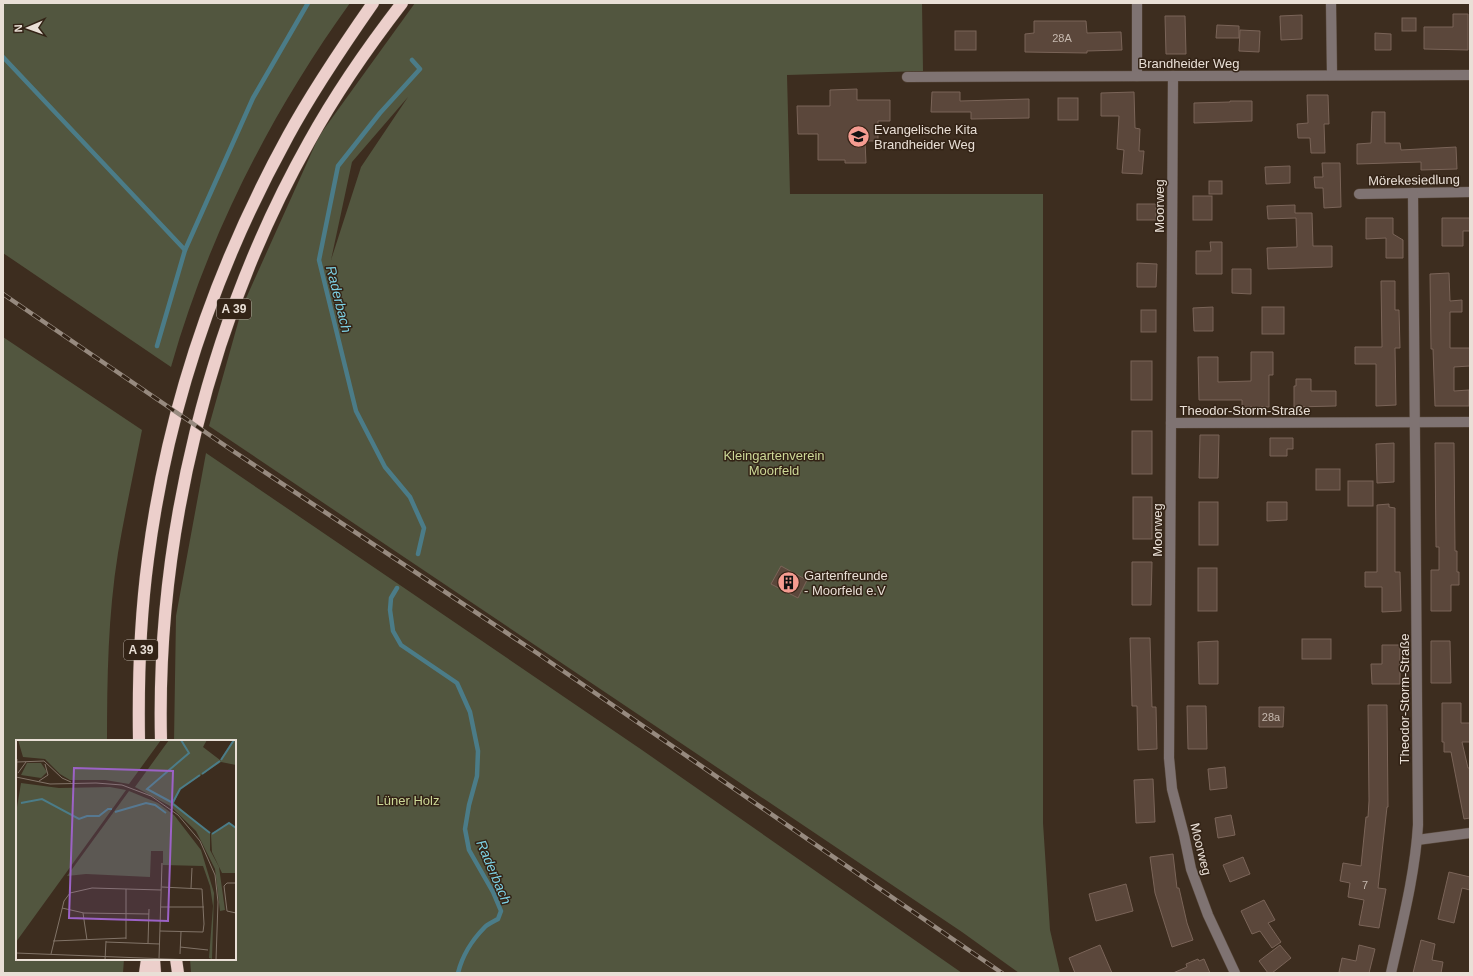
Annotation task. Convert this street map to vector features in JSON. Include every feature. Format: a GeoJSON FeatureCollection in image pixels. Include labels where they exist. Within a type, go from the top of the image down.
{"type":"FeatureCollection","features":[{"type":"Feature","properties":{"kind":"highway","name":"A 39"},"geometry":{"type":"LineString","coordinates":[[139,740],[140,650],[148,559],[158,497],[173,430],[195,350],[225,268],[251,208],[269,172],[308,100],[373,3]]}},
{"type":"Feature","properties":{"kind":"highway","name":"A 39"},"geometry":{"type":"LineString","coordinates":[[161,740],[160,706],[164,620],[171,560],[182,497],[197,432],[218,355],[238,296],[257,247],[302,154],[348,78],[372,42],[402,3]]}},
{"type":"Feature","properties":{"kind":"highway"},"geometry":{"type":"LineString","coordinates":[[146,973],[147,960]]}},
{"type":"Feature","properties":{"kind":"highway"},"geometry":{"type":"LineString","coordinates":[[154,960],[155,973]]}},
{"type":"Feature","properties":{"kind":"highway"},"geometry":{"type":"LineString","coordinates":[[176,960],[178,973]]}},
{"type":"Feature","properties":{"kind":"street"},"geometry":{"type":"LineString","coordinates":[[1137,3],[1137,76]]}},
{"type":"Feature","properties":{"kind":"street"},"geometry":{"type":"LineString","coordinates":[[1331,3],[1332,75]]}},
{"type":"Feature","properties":{"kind":"street","name":"Brandheider Weg"},"geometry":{"type":"LineString","coordinates":[[907,77],[1470,75]]}},
{"type":"Feature","properties":{"kind":"street","name":"Moorweg"},"geometry":{"type":"LineString","coordinates":[[1173,76],[1169,758],[1172,789],[1196,882],[1223,949],[1235,973]]}},
{"type":"Feature","properties":{"kind":"street","name":"Mörekesiedlung"},"geometry":{"type":"LineString","coordinates":[[1359,194],[1470,192]]}},
{"type":"Feature","properties":{"kind":"street","name":"Theodor-Storm-Straße"},"geometry":{"type":"LineString","coordinates":[[1391,973],[1410,888],[1417,840],[1418,803],[1413,193]]}},
{"type":"Feature","properties":{"kind":"street"},"geometry":{"type":"LineString","coordinates":[[1415,423],[1470,422]]}},
{"type":"Feature","properties":{"kind":"street","name":"Theodor-Storm-Straße"},"geometry":{"type":"LineString","coordinates":[[1171,423],[1415,423]]}},
{"type":"Feature","properties":{"kind":"street"},"geometry":{"type":"LineString","coordinates":[[1417,840],[1470,833]]}},
{"type":"Feature","properties":{"kind":"green space"},"geometry":{"type":"Polygon","coordinates":[[[3,3],[350,3],[294,88],[268,132],[245,177],[203,270],[171,367],[3,253],[3,3]]]}},
{"type":"Feature","properties":{"kind":"green space","name":"Kleingartenverein Moorfeld"},"geometry":{"type":"Polygon","coordinates":[[[415,3],[922,3],[923,71],[787,75],[790,194],[1043,194],[1043,823],[1050,930],[1060,973],[1019,973],[962,932],[209,426],[243,305],[319,136],[415,3]],[[408,97],[352,162],[331,260],[361,167],[408,97]]]}},
{"type":"Feature","properties":{"kind":"green space"},"geometry":{"type":"Polygon","coordinates":[[[3,337],[142,430],[118,553],[112,600],[107,694],[107,740],[16,740],[16,960],[124,960],[123,973],[3,973],[3,337]]]}},
{"type":"Feature","properties":{"kind":"green space","name":"Lüner Holz"},"geometry":{"type":"Polygon","coordinates":[[[206,453],[642,750],[962,973],[191,973],[190,960],[236,960],[236,740],[174,740],[176,616],[206,453]]]}},
{"type":"Feature","properties":{"kind":"building"},"geometry":{"type":"Polygon","coordinates":[[[1453,14],[1468,14],[1468,50],[1424,49],[1424,27],[1453,27],[1453,14]]]}},
{"type":"Feature","properties":{"kind":"building"},"geometry":{"type":"Polygon","coordinates":[[[1302,15],[1302,39],[1281,40],[1280,16],[1302,15]]]}},
{"type":"Feature","properties":{"kind":"building"},"geometry":{"type":"Polygon","coordinates":[[[1165,16],[1185,16],[1186,54],[1166,54],[1165,16]]]}},
{"type":"Feature","properties":{"kind":"building"},"geometry":{"type":"Polygon","coordinates":[[[1402,18],[1416,18],[1416,31],[1402,31],[1402,18]]]}},
{"type":"Feature","properties":{"kind":"building"},"geometry":{"type":"Polygon","coordinates":[[[1034,21],[1086,21],[1087,33],[1121,32],[1122,50],[1087,51],[1087,53],[1025,52],[1025,34],[1034,33],[1034,21]]]}},
{"type":"Feature","properties":{"kind":"building"},"geometry":{"type":"Polygon","coordinates":[[[1217,25],[1239,26],[1239,38],[1216,38],[1217,25]]]}},
{"type":"Feature","properties":{"kind":"building"},"geometry":{"type":"Polygon","coordinates":[[[1240,30],[1260,31],[1259,52],[1239,51],[1240,30]]]}},
{"type":"Feature","properties":{"kind":"building"},"geometry":{"type":"Polygon","coordinates":[[[955,31],[976,31],[976,50],[955,50],[955,31]]]}},
{"type":"Feature","properties":{"kind":"building"},"geometry":{"type":"Polygon","coordinates":[[[1375,33],[1391,34],[1391,50],[1375,50],[1375,33]]]}},
{"type":"Feature","properties":{"kind":"building"},"geometry":{"type":"Polygon","coordinates":[[[857,89],[857,100],[890,100],[890,121],[878,121],[878,141],[865,141],[866,163],[845,163],[845,160],[818,160],[818,134],[798,134],[797,106],[830,106],[830,90],[857,89]]]}},
{"type":"Feature","properties":{"kind":"building"},"geometry":{"type":"Polygon","coordinates":[[[932,92],[960,92],[960,101],[1029,99],[1029,118],[971,119],[971,112],[931,112],[932,92]]]}},
{"type":"Feature","properties":{"kind":"building"},"geometry":{"type":"Polygon","coordinates":[[[1134,92],[1135,128],[1140,129],[1139,151],[1144,151],[1142,174],[1122,173],[1124,150],[1117,149],[1119,116],[1101,116],[1101,93],[1134,92]]]}},
{"type":"Feature","properties":{"kind":"building"},"geometry":{"type":"Polygon","coordinates":[[[1307,95],[1328,95],[1329,124],[1324,124],[1325,153],[1311,153],[1310,138],[1298,138],[1297,124],[1308,123],[1307,95]]]}},
{"type":"Feature","properties":{"kind":"building"},"geometry":{"type":"Polygon","coordinates":[[[1058,98],[1078,98],[1078,120],[1058,120],[1058,98]]]}},
{"type":"Feature","properties":{"kind":"building"},"geometry":{"type":"Polygon","coordinates":[[[1252,101],[1252,121],[1194,123],[1194,103],[1252,101]]]}},
{"type":"Feature","properties":{"kind":"building"},"geometry":{"type":"Polygon","coordinates":[[[1372,112],[1385,112],[1385,143],[1400,143],[1401,150],[1456,147],[1457,169],[1421,170],[1421,162],[1357,164],[1357,144],[1371,143],[1372,112]]]}},
{"type":"Feature","properties":{"kind":"building"},"geometry":{"type":"Polygon","coordinates":[[[1322,163],[1340,163],[1341,207],[1324,208],[1323,188],[1315,188],[1314,177],[1323,177],[1322,163]]]}},
{"type":"Feature","properties":{"kind":"building"},"geometry":{"type":"Polygon","coordinates":[[[1290,166],[1290,183],[1266,184],[1265,167],[1290,166]]]}},
{"type":"Feature","properties":{"kind":"building"},"geometry":{"type":"Polygon","coordinates":[[[1209,181],[1222,181],[1222,194],[1209,194],[1209,181]]]}},
{"type":"Feature","properties":{"kind":"building"},"geometry":{"type":"Polygon","coordinates":[[[1193,196],[1212,196],[1212,220],[1193,220],[1193,196]]]}},
{"type":"Feature","properties":{"kind":"building"},"geometry":{"type":"Polygon","coordinates":[[[1137,204],[1156,204],[1156,220],[1137,220],[1137,204]]]}},
{"type":"Feature","properties":{"kind":"building"},"geometry":{"type":"Polygon","coordinates":[[[1295,205],[1295,213],[1312,213],[1313,246],[1332,246],[1332,267],[1268,269],[1267,248],[1297,247],[1296,218],[1268,219],[1267,206],[1295,205]]]}},
{"type":"Feature","properties":{"kind":"building"},"geometry":{"type":"Polygon","coordinates":[[[1366,218],[1393,218],[1393,234],[1403,240],[1403,258],[1386,258],[1386,238],[1366,239],[1366,218]]]}},
{"type":"Feature","properties":{"kind":"building"},"geometry":{"type":"Polygon","coordinates":[[[1442,218],[1470,218],[1470,231],[1463,231],[1463,246],[1442,246],[1442,218]]]}},
{"type":"Feature","properties":{"kind":"building"},"geometry":{"type":"Polygon","coordinates":[[[1210,242],[1222,242],[1222,274],[1196,274],[1196,251],[1211,251],[1210,242]]]}},
{"type":"Feature","properties":{"kind":"building"},"geometry":{"type":"Polygon","coordinates":[[[1137,263],[1157,264],[1156,287],[1137,287],[1137,263]]]}},
{"type":"Feature","properties":{"kind":"building"},"geometry":{"type":"Polygon","coordinates":[[[1232,269],[1251,269],[1251,294],[1232,293],[1232,269]]]}},
{"type":"Feature","properties":{"kind":"building"},"geometry":{"type":"Polygon","coordinates":[[[1449,273],[1450,301],[1462,300],[1462,312],[1450,312],[1450,348],[1470,348],[1470,366],[1454,367],[1454,391],[1469,390],[1469,406],[1435,406],[1433,349],[1431,349],[1430,274],[1449,273]]]}},
{"type":"Feature","properties":{"kind":"building"},"geometry":{"type":"Polygon","coordinates":[[[1381,281],[1395,281],[1395,310],[1399,310],[1400,348],[1395,348],[1396,405],[1376,406],[1376,364],[1355,364],[1355,347],[1382,347],[1381,281]]]}},
{"type":"Feature","properties":{"kind":"building"},"geometry":{"type":"Polygon","coordinates":[[[1213,307],[1213,331],[1194,331],[1193,308],[1213,307]]]}},
{"type":"Feature","properties":{"kind":"building"},"geometry":{"type":"Polygon","coordinates":[[[1262,307],[1284,307],[1284,334],[1262,334],[1262,307]]]}},
{"type":"Feature","properties":{"kind":"building"},"geometry":{"type":"Polygon","coordinates":[[[1141,310],[1156,310],[1156,332],[1141,332],[1141,310]]]}},
{"type":"Feature","properties":{"kind":"building"},"geometry":{"type":"Polygon","coordinates":[[[1251,352],[1273,352],[1273,375],[1269,375],[1269,407],[1242,407],[1242,400],[1199,400],[1198,357],[1218,357],[1218,382],[1251,381],[1251,352]]]}},
{"type":"Feature","properties":{"kind":"building"},"geometry":{"type":"Polygon","coordinates":[[[1131,361],[1152,361],[1152,400],[1131,400],[1131,361]]]}},
{"type":"Feature","properties":{"kind":"building"},"geometry":{"type":"Polygon","coordinates":[[[1296,379],[1311,379],[1311,391],[1336,391],[1336,406],[1294,407],[1294,386],[1296,386],[1296,379]]]}},
{"type":"Feature","properties":{"kind":"building"},"geometry":{"type":"Polygon","coordinates":[[[1132,431],[1152,431],[1152,474],[1132,474],[1132,431]]]}},
{"type":"Feature","properties":{"kind":"building"},"geometry":{"type":"Polygon","coordinates":[[[1200,435],[1219,435],[1218,478],[1199,478],[1200,435]]]}},
{"type":"Feature","properties":{"kind":"building"},"geometry":{"type":"Polygon","coordinates":[[[1270,438],[1293,438],[1293,449],[1287,449],[1287,456],[1270,456],[1270,438]]]}},
{"type":"Feature","properties":{"kind":"building"},"geometry":{"type":"Polygon","coordinates":[[[1394,443],[1394,482],[1377,483],[1376,444],[1394,443]]]}},
{"type":"Feature","properties":{"kind":"building"},"geometry":{"type":"Polygon","coordinates":[[[1435,443],[1454,443],[1455,551],[1457,551],[1457,572],[1459,572],[1459,585],[1451,585],[1451,611],[1431,611],[1431,570],[1439,570],[1439,547],[1436,547],[1435,443]]]}},
{"type":"Feature","properties":{"kind":"building"},"geometry":{"type":"Polygon","coordinates":[[[1316,469],[1340,469],[1340,490],[1316,490],[1316,469]]]}},
{"type":"Feature","properties":{"kind":"building"},"geometry":{"type":"Polygon","coordinates":[[[1348,481],[1373,481],[1373,506],[1348,506],[1348,481]]]}},
{"type":"Feature","properties":{"kind":"building"},"geometry":{"type":"Polygon","coordinates":[[[1133,497],[1152,497],[1152,539],[1133,539],[1133,497]]]}},
{"type":"Feature","properties":{"kind":"building"},"geometry":{"type":"Polygon","coordinates":[[[1199,502],[1218,502],[1218,545],[1199,545],[1199,502]]]}},
{"type":"Feature","properties":{"kind":"building"},"geometry":{"type":"Polygon","coordinates":[[[1267,502],[1287,502],[1287,520],[1267,521],[1267,502]]]}},
{"type":"Feature","properties":{"kind":"building"},"geometry":{"type":"Polygon","coordinates":[[[1389,504],[1389,507],[1395,508],[1395,572],[1400,572],[1401,611],[1382,612],[1382,587],[1365,587],[1365,572],[1377,572],[1377,505],[1389,504]]]}},
{"type":"Feature","properties":{"kind":"building"},"geometry":{"type":"Polygon","coordinates":[[[1132,562],[1152,562],[1151,605],[1132,605],[1132,562]]]}},
{"type":"Feature","properties":{"kind":"building","name":"Gartenfreunde - Moorfeld e.V"},"geometry":{"type":"Polygon","coordinates":[[[781,566],[807,580],[798,598],[771,584],[781,566]]]}},
{"type":"Feature","properties":{"kind":"building"},"geometry":{"type":"Polygon","coordinates":[[[1198,568],[1217,568],[1217,611],[1198,611],[1198,568]]]}},
{"type":"Feature","properties":{"kind":"building"},"geometry":{"type":"Polygon","coordinates":[[[1130,638],[1150,638],[1152,707],[1156,707],[1157,749],[1138,750],[1137,706],[1132,706],[1130,638]]]}},
{"type":"Feature","properties":{"kind":"building"},"geometry":{"type":"Polygon","coordinates":[[[1302,639],[1331,639],[1331,659],[1302,659],[1302,639]]]}},
{"type":"Feature","properties":{"kind":"building"},"geometry":{"type":"Polygon","coordinates":[[[1218,641],[1218,684],[1199,684],[1198,642],[1218,641]]]}},
{"type":"Feature","properties":{"kind":"building"},"geometry":{"type":"Polygon","coordinates":[[[1431,641],[1450,641],[1451,683],[1431,683],[1431,641]]]}},
{"type":"Feature","properties":{"kind":"building"},"geometry":{"type":"Polygon","coordinates":[[[1382,645],[1400,645],[1400,684],[1372,684],[1371,664],[1382,664],[1382,645]]]}},
{"type":"Feature","properties":{"kind":"building"},"geometry":{"type":"Polygon","coordinates":[[[1442,703],[1461,703],[1461,723],[1470,723],[1470,742],[1462,742],[1468,768],[1470,768],[1470,818],[1464,819],[1451,752],[1444,752],[1444,742],[1442,742],[1442,703]]]}},
{"type":"Feature","properties":{"kind":"building"},"geometry":{"type":"Polygon","coordinates":[[[1368,705],[1387,705],[1388,807],[1378,888],[1386,889],[1379,928],[1359,925],[1364,900],[1348,897],[1350,883],[1340,881],[1343,863],[1361,866],[1369,801],[1368,705]]]}},
{"type":"Feature","properties":{"kind":"building"},"geometry":{"type":"Polygon","coordinates":[[[1187,706],[1206,706],[1207,749],[1188,749],[1187,706]]]}},
{"type":"Feature","properties":{"kind":"building"},"geometry":{"type":"Polygon","coordinates":[[[1259,707],[1284,707],[1283,727],[1259,727],[1259,707]]]}},
{"type":"Feature","properties":{"kind":"building"},"geometry":{"type":"Polygon","coordinates":[[[1225,767],[1227,788],[1210,790],[1208,769],[1225,767]]]}},
{"type":"Feature","properties":{"kind":"building"},"geometry":{"type":"Polygon","coordinates":[[[1153,779],[1155,822],[1136,823],[1134,780],[1153,779]]]}},
{"type":"Feature","properties":{"kind":"building"},"geometry":{"type":"Polygon","coordinates":[[[1231,815],[1235,835],[1218,838],[1215,818],[1231,815]]]}},
{"type":"Feature","properties":{"kind":"building"},"geometry":{"type":"Polygon","coordinates":[[[1173,854],[1177,888],[1179,888],[1187,923],[1193,940],[1172,947],[1155,893],[1150,857],[1173,854]]]}},
{"type":"Feature","properties":{"kind":"building"},"geometry":{"type":"Polygon","coordinates":[[[1243,857],[1250,874],[1230,882],[1223,865],[1243,857]]]}},
{"type":"Feature","properties":{"kind":"building"},"geometry":{"type":"Polygon","coordinates":[[[1449,872],[1470,877],[1470,890],[1462,888],[1454,923],[1438,919],[1449,872]]]}},
{"type":"Feature","properties":{"kind":"building"},"geometry":{"type":"Polygon","coordinates":[[[1126,884],[1133,911],[1096,921],[1089,894],[1126,884]]]}},
{"type":"Feature","properties":{"kind":"building"},"geometry":{"type":"Polygon","coordinates":[[[1264,900],[1275,920],[1268,923],[1281,942],[1272,948],[1260,931],[1252,934],[1241,911],[1264,900]]]}},
{"type":"Feature","properties":{"kind":"building"},"geometry":{"type":"Polygon","coordinates":[[[1421,940],[1435,944],[1432,960],[1443,962],[1441,973],[1413,973],[1421,940]]]}},
{"type":"Feature","properties":{"kind":"building"},"geometry":{"type":"Polygon","coordinates":[[[1100,945],[1112,973],[1075,973],[1069,958],[1100,945]]]}},
{"type":"Feature","properties":{"kind":"building"},"geometry":{"type":"Polygon","coordinates":[[[1280,945],[1291,958],[1272,973],[1268,973],[1259,961],[1280,945]]]}},
{"type":"Feature","properties":{"kind":"building"},"geometry":{"type":"Polygon","coordinates":[[[1359,945],[1375,949],[1369,973],[1339,972],[1342,958],[1356,961],[1359,945]]]}},
{"type":"Feature","properties":{"kind":"building"},"geometry":{"type":"Polygon","coordinates":[[[1198,959],[1199,961],[1204,959],[1210,973],[1173,973],[1187,967],[1186,964],[1198,959]]]}},
{"type":"Feature","properties":{"kind":"waterway"},"geometry":{"type":"LineString","coordinates":[[3,57],[185,250],[253,98],[308,3]]}},
{"type":"Feature","properties":{"kind":"waterway","name":"Raderbach"},"geometry":{"type":"LineString","coordinates":[[412,60],[420,69],[380,113],[338,166],[319,260],[356,411],[385,467],[410,497],[424,528],[418,554]]}},
{"type":"Feature","properties":{"kind":"waterway"},"geometry":{"type":"LineString","coordinates":[[157,346],[185,250]]}},
{"type":"Feature","properties":{"kind":"waterway","name":"Raderbach"},"geometry":{"type":"LineString","coordinates":[[397,588],[391,598],[390,610],[393,631],[401,645],[457,683],[470,712],[478,751],[477,776],[469,805],[465,829],[469,850],[493,892],[501,911],[498,919],[488,924],[472,943],[462,961],[458,973]]}},
{"type":"Feature","properties":{"kind":"railway"},"geometry":{"type":"LineString","coordinates":[[3,294],[233,451],[537,653],[1002,973]]}},
{"type":"Feature","properties":{"kind":"place","name":"Evangelische Kita Brandheider Weg"},"geometry":{"type":"Point","coordinates":[858,136]}},
{"type":"Feature","properties":{"kind":"place","name":"Gartenfreunde - Moorfeld e.V"},"geometry":{"type":"Point","coordinates":[789,582]}}]}
